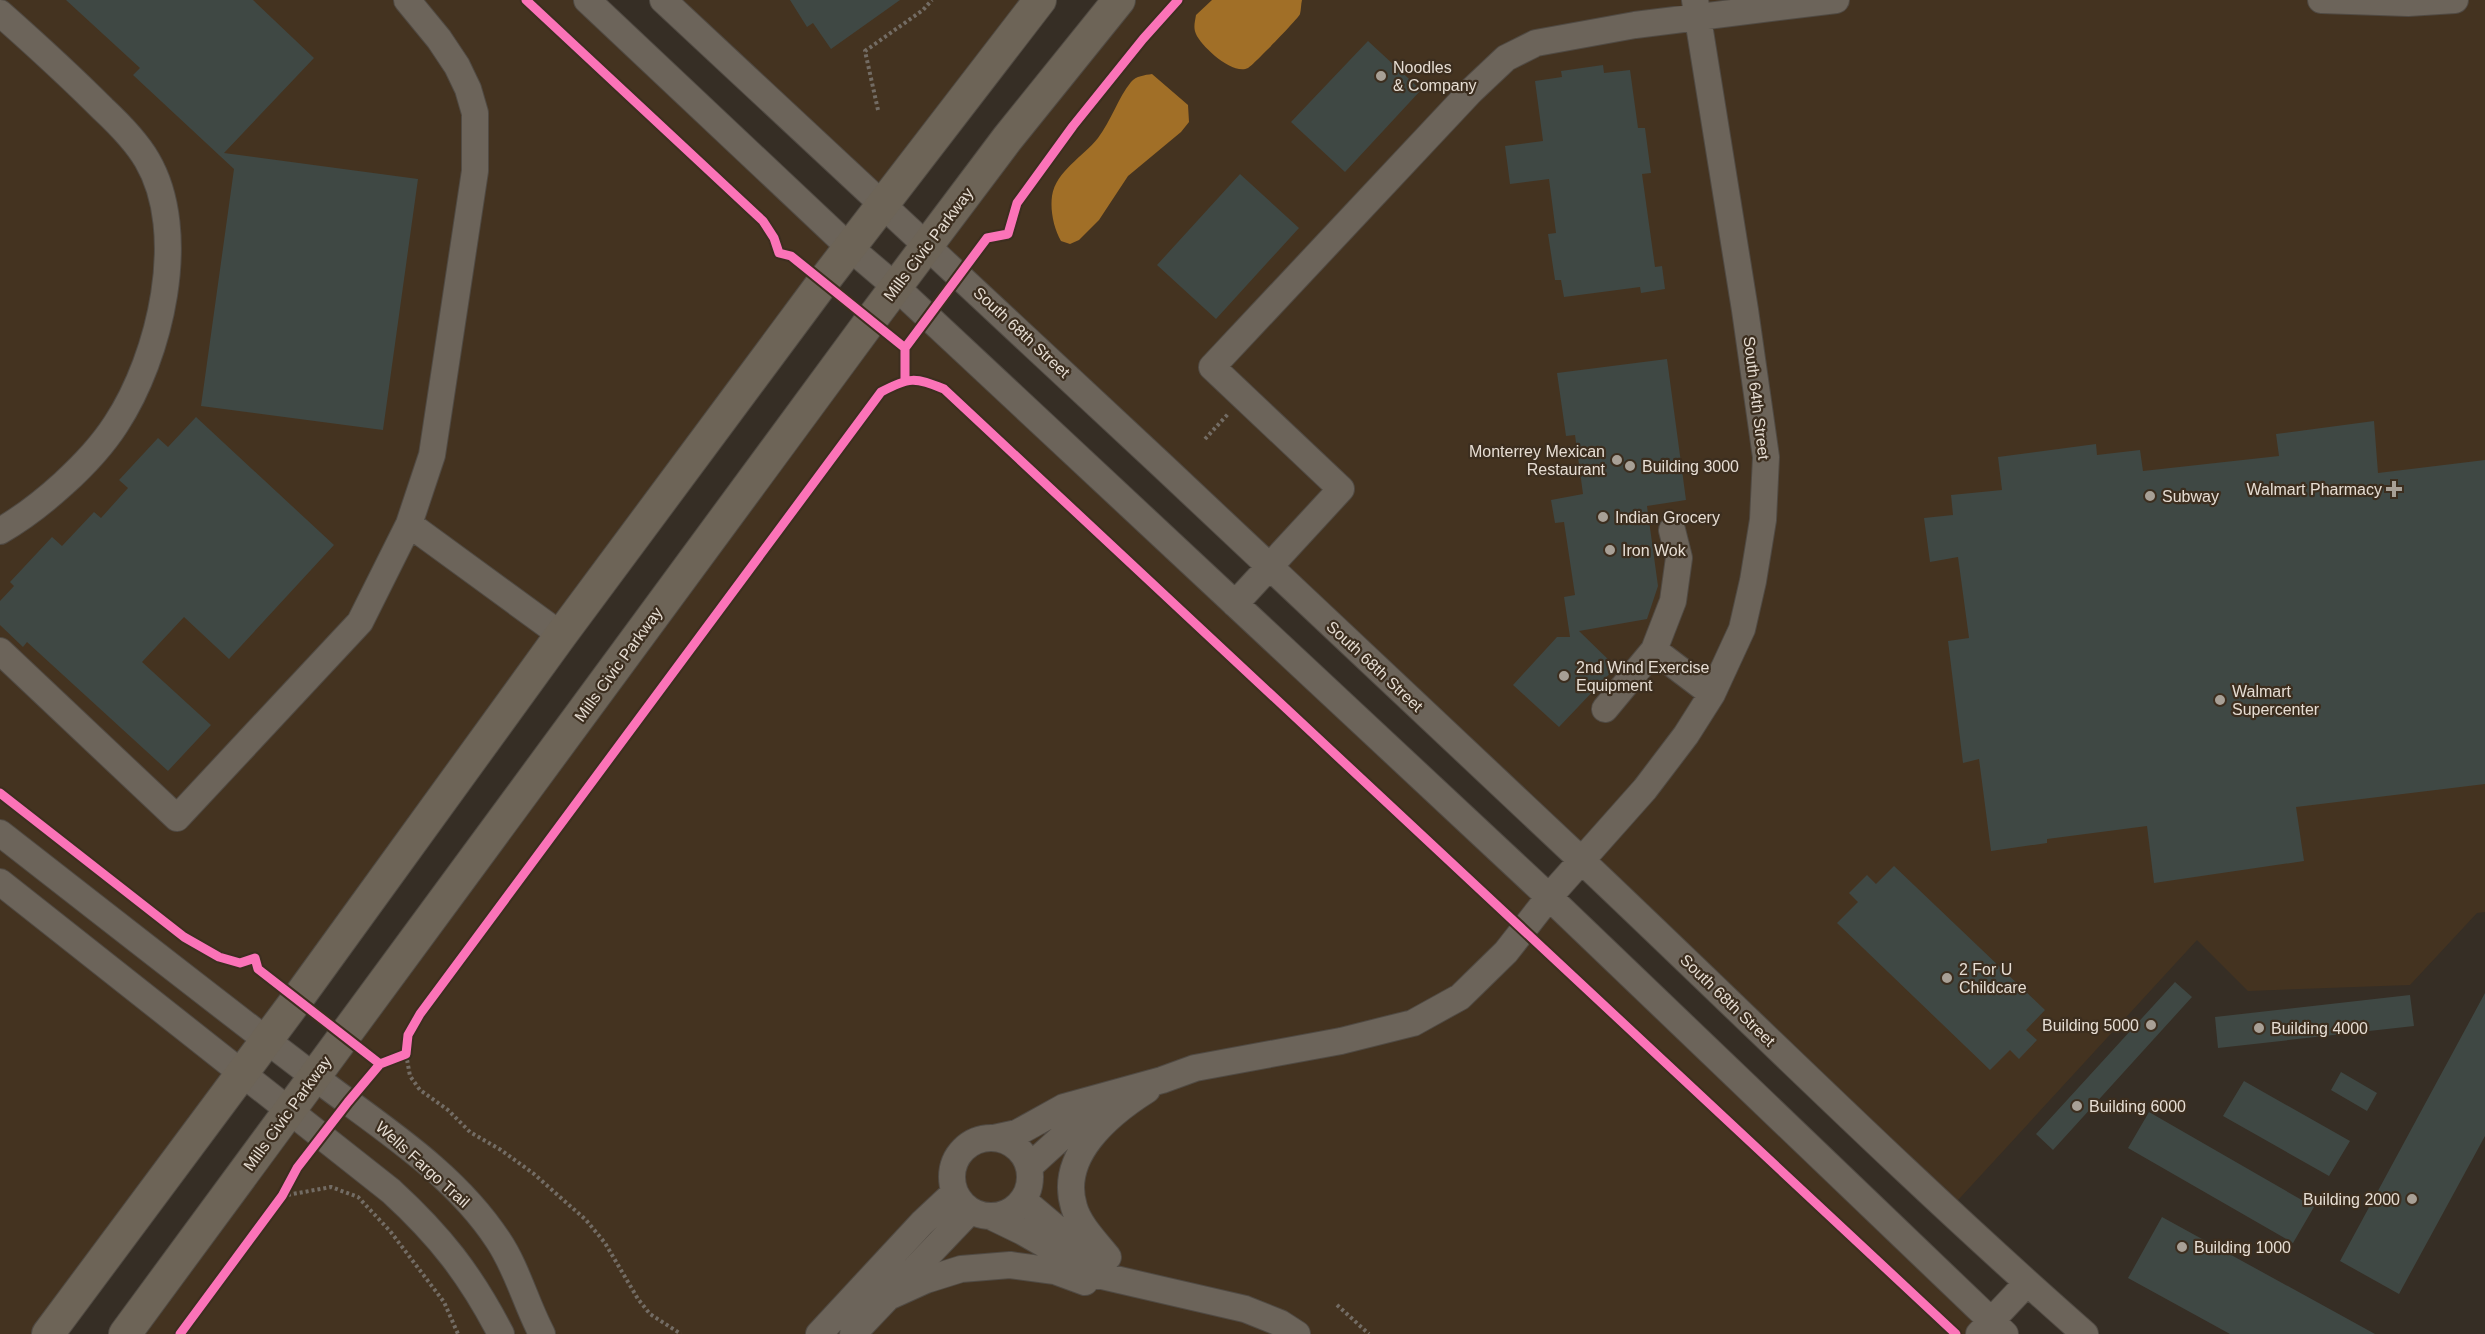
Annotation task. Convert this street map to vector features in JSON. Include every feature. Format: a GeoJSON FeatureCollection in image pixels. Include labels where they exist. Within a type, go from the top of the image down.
{"type":"FeatureCollection","features":[{"type":"Feature","properties":{"kind":"main road"},"geometry":{"type":"LineString","coordinates":[[48,1334],[267,1040],[561,635],[849,247],[1040,0]]}},
{"type":"Feature","properties":{"kind":"main road","name":"Mills Civic Parkway"},"geometry":{"type":"LineString","coordinates":[[125,1334],[896,287],[1007,139],[1119,0]]}},
{"type":"Feature","properties":{"kind":"street"},"geometry":{"type":"LineString","coordinates":[[0,651],[177,818],[360,622],[409,524],[432,456],[475,171],[475,113],[468,89],[457,66],[439,39],[407,0]]}},
{"type":"Feature","properties":{"kind":"street"},"geometry":{"type":"LineString","coordinates":[[587,0],[849,247],[896,287],[1549,897],[1992,1330],[2027,1283]]}},
{"type":"Feature","properties":{"kind":"street","name":"South 68th Street"},"geometry":{"type":"LineString","coordinates":[[663,0],[928,245],[1582,861],[1939,1203],[2085,1334]]}},
{"type":"Feature","properties":{"kind":"street"},"geometry":{"type":"LineString","coordinates":[[1234,604],[1341,489],[1212,367],[1471,91],[1506,57],[1536,43],[1635,25],[1694,6],[1836,0]]}},
{"type":"Feature","properties":{"kind":"street"},"geometry":{"type":"LineString","coordinates":[[2321,0],[2408,3],[2455,0]]}},
{"type":"Feature","properties":{"kind":"street","name":"South 64th Street"},"geometry":{"type":"LineString","coordinates":[[1162,1080],[1195,1068],[1341,1041],[1413,1023],[1460,997],[1506,952],[1549,897],[1652,780],[1686,735],[1712,694],[1742,629],[1753,581],[1763,520],[1766,457],[1745,310],[1694,6]]}},
{"type":"Feature","properties":{"kind":"street"},"geometry":{"type":"LineString","coordinates":[[0,13],[82,88],[126,133],[148,160],[165,206],[168,254],[168,276],[149,354],[116,424],[57,489],[0,531]]}},
{"type":"Feature","properties":{"kind":"street"},"geometry":{"type":"LineString","coordinates":[[409,524],[561,635]]}},
{"type":"Feature","properties":{"kind":"street"},"geometry":{"type":"LineString","coordinates":[[1605,708],[1654,650],[1673,602],[1679,558],[1672,530]]}},
{"type":"Feature","properties":{"kind":"street"},"geometry":{"type":"LineString","coordinates":[[1654,650],[1712,694]]}},
{"type":"Feature","properties":{"kind":"street","name":"Wells Fargo Trail"},"geometry":{"type":"LineString","coordinates":[[0,833],[314,1077],[387,1130],[439,1174],[472,1207],[498,1240],[542,1334]]}},
{"type":"Feature","properties":{"kind":"street"},"geometry":{"type":"LineString","coordinates":[[0,882],[291,1109],[418,1215],[453,1254],[483,1299],[501,1334]]}},
{"type":"Feature","properties":{"kind":"street"},"geometry":{"type":"LineString","coordinates":[[1162,1080],[1064,1107],[1017,1133],[972,1143],[962,1150],[951,1170],[972,1207],[1023,1232],[1098,1275],[1245,1309],[1280,1323],[1297,1334]]}},
{"type":"Feature","properties":{"kind":"street"},"geometry":{"type":"LineString","coordinates":[[1029,1167],[1074,1126],[1126,1095],[1162,1080]]}},
{"type":"Feature","properties":{"kind":"street"},"geometry":{"type":"LineString","coordinates":[[1107,1257],[1086,1229],[1074,1207],[1072,1179],[1079,1153],[1099,1128],[1125,1104],[1162,1080]]}},
{"type":"Feature","properties":{"kind":"street"},"geometry":{"type":"LineString","coordinates":[[819,1334],[914,1231],[972,1207],[1015,1209],[1029,1190],[1029,1167],[1016,1147],[1006,1140],[994,1138]]}},
{"type":"Feature","properties":{"kind":"street"},"geometry":{"type":"LineString","coordinates":[[1023,1200],[1055,1227],[1157,1288]]}},
{"type":"Feature","properties":{"kind":"street"},"geometry":{"type":"LineString","coordinates":[[853,1334],[972,1207]]}},
{"type":"Feature","properties":{"kind":"street"},"geometry":{"type":"LineString","coordinates":[[884,1299],[926,1280],[962,1269],[1011,1265],[1055,1271],[1099,1288],[1157,1288]]}},
{"type":"Feature","properties":{"kind":"street"},"geometry":{"type":"LineString","coordinates":[[517,1280],[558,1334]]}},
{"type":"Feature","properties":{"kind":"path"},"geometry":{"type":"LineString","coordinates":[[878,110],[865,51],[915,16],[932,0]]}},
{"type":"Feature","properties":{"kind":"path"},"geometry":{"type":"LineString","coordinates":[[1205,439],[1244,397]]}},
{"type":"Feature","properties":{"kind":"path"},"geometry":{"type":"LineString","coordinates":[[403,1052],[410,1076],[420,1090],[448,1110],[470,1131],[534,1174],[578,1212],[605,1243],[638,1299],[650,1314],[681,1334]]}},
{"type":"Feature","properties":{"kind":"path"},"geometry":{"type":"LineString","coordinates":[[275,1205],[287,1187]]}},
{"type":"Feature","properties":{"kind":"path"},"geometry":{"type":"LineString","coordinates":[[282,1196],[331,1187],[358,1197],[390,1231],[444,1302],[458,1334]]}},
{"type":"Feature","properties":{"kind":"path"},"geometry":{"type":"LineString","coordinates":[[1337,1305],[1369,1334]]}},
{"type":"Feature","properties":{"kind":"shaded area"},"geometry":{"type":"Polygon","coordinates":[[[0,0],[587,0],[849,247],[48,1334],[0,1334],[0,0]]]}},
{"type":"Feature","properties":{"kind":"shaded area"},"geometry":{"type":"Polygon","coordinates":[[[663,0],[1040,0],[883,203],[663,0]]]}},
{"type":"Feature","properties":{"kind":"shaded area"},"geometry":{"type":"Polygon","coordinates":[[[1119,0],[2485,0],[2485,912],[2477,913],[2410,985],[2248,991],[2197,940],[1948,1211],[928,245],[1119,0]]]}},
{"type":"Feature","properties":{"kind":"shaded area"},"geometry":{"type":"Polygon","coordinates":[[[1212,0],[1302,0],[1300,14],[1297,18],[1248,68],[1242,69],[1234,68],[1218,59],[1204,46],[1196,34],[1194,27],[1196,15],[1212,0]]]}},
{"type":"Feature","properties":{"kind":"shaded area"},"geometry":{"type":"Polygon","coordinates":[[[1152,74],[1188,105],[1189,122],[1181,132],[1128,176],[1099,220],[1079,240],[1070,244],[1061,241],[1052,214],[1052,196],[1059,179],[1098,138],[1131,82],[1138,77],[1152,74]]]}},
{"type":"Feature","properties":{"kind":"shaded area"},"geometry":{"type":"Polygon","coordinates":[[[896,287],[2005,1334],[125,1334],[896,287]]]}},
{"type":"Feature","properties":{"kind":"building"},"geometry":{"type":"Polygon","coordinates":[[[66,0],[253,0],[314,58],[224,153],[418,179],[383,430],[201,406],[234,169],[133,75],[140,68],[66,0]]]}},
{"type":"Feature","properties":{"kind":"building"},"geometry":{"type":"Polygon","coordinates":[[[790,0],[900,0],[831,49],[813,23],[807,27],[790,0]]]}},
{"type":"Feature","properties":{"kind":"building"},"geometry":{"type":"Polygon","coordinates":[[[1368,41],[1421,90],[1345,172],[1291,122],[1368,41]]]}},
{"type":"Feature","properties":{"kind":"building"},"geometry":{"type":"Polygon","coordinates":[[[1603,65],[1604,73],[1630,70],[1638,128],[1645,128],[1651,173],[1642,174],[1655,267],[1662,266],[1665,289],[1641,293],[1640,287],[1564,297],[1561,280],[1555,280],[1548,234],[1556,233],[1549,179],[1510,184],[1505,146],[1543,141],[1535,81],[1562,77],[1561,71],[1603,65]]]}},
{"type":"Feature","properties":{"kind":"building"},"geometry":{"type":"Polygon","coordinates":[[[1240,174],[1299,228],[1216,319],[1157,265],[1240,174]]]}},
{"type":"Feature","properties":{"kind":"building","name":"Building 3000"},"geometry":{"type":"Polygon","coordinates":[[[1667,359],[1686,500],[1647,506],[1658,586],[1647,619],[1579,631],[1616,667],[1559,727],[1513,685],[1557,637],[1570,637],[1564,597],[1575,595],[1564,522],[1555,523],[1551,500],[1583,494],[1575,435],[1566,436],[1557,373],[1667,359]]]}},
{"type":"Feature","properties":{"kind":"building"},"geometry":{"type":"Polygon","coordinates":[[[196,417],[334,545],[229,659],[184,617],[142,662],[211,725],[168,771],[27,642],[23,647],[0,625],[0,601],[14,586],[10,582],[52,537],[62,546],[94,512],[101,518],[128,488],[119,480],[158,438],[168,447],[196,417]]]}},
{"type":"Feature","properties":{"kind":"building","name":"Walmart Supercenter"},"geometry":{"type":"Polygon","coordinates":[[[2374,421],[2378,473],[2485,460],[2485,784],[2296,807],[2304,861],[2154,883],[2147,826],[2047,839],[2047,843],[1991,851],[1979,759],[1963,763],[1948,641],[1969,638],[1958,557],[1930,562],[1924,518],[1953,515],[1951,495],[2002,490],[1998,457],[2096,444],[2097,455],[2140,450],[2143,471],[2279,456],[2276,434],[2374,421]]]}},
{"type":"Feature","properties":{"kind":"building"},"geometry":{"type":"Polygon","coordinates":[[[1894,866],[2045,1010],[2026,1030],[2037,1040],[2019,1059],[2010,1050],[1990,1070],[1837,923],[1858,902],[1849,893],[1867,875],[1876,884],[1894,866]]]}},
{"type":"Feature","properties":{"kind":"building"},"geometry":{"type":"Polygon","coordinates":[[[2175,982],[2192,997],[2053,1150],[2036,1134],[2175,982]]]}},
{"type":"Feature","properties":{"kind":"building","name":"Building 2000"},"geometry":{"type":"Polygon","coordinates":[[[2485,993],[2485,1136],[2399,1294],[2340,1261],[2485,993]]]}},
{"type":"Feature","properties":{"kind":"building"},"geometry":{"type":"Polygon","coordinates":[[[2410,995],[2414,1026],[2218,1048],[2215,1017],[2410,995]]]}},
{"type":"Feature","properties":{"kind":"building"},"geometry":{"type":"Polygon","coordinates":[[[2341,1072],[2377,1093],[2367,1111],[2331,1090],[2341,1072]]]}},
{"type":"Feature","properties":{"kind":"building"},"geometry":{"type":"Polygon","coordinates":[[[2244,1081],[2350,1141],[2329,1176],[2223,1116],[2244,1081]]]}},
{"type":"Feature","properties":{"kind":"building"},"geometry":{"type":"Polygon","coordinates":[[[2149,1112],[2314,1207],[2293,1243],[2128,1148],[2149,1112]]]}},
{"type":"Feature","properties":{"kind":"building","name":"Building 1000"},"geometry":{"type":"Polygon","coordinates":[[[2162,1217],[2375,1334],[2230,1334],[2128,1278],[2162,1217]]]}},
{"type":"Feature","properties":{"kind":"cycle path"},"geometry":{"type":"LineString","coordinates":[[526,0],[763,221],[774,238],[779,253],[791,256],[905,348]]}},
{"type":"Feature","properties":{"kind":"cycle path"},"geometry":{"type":"LineString","coordinates":[[905,379],[905,348],[987,238],[1008,234],[1017,203],[1073,126],[1143,39],[1178,0]]}},
{"type":"Feature","properties":{"kind":"cycle path"},"geometry":{"type":"LineString","coordinates":[[180,1334],[282,1196],[297,1168],[348,1102],[380,1064],[406,1054],[408,1035],[420,1014],[881,392],[912,380],[926,382],[944,389],[1956,1334]]}},
{"type":"Feature","properties":{"kind":"cycle path"},"geometry":{"type":"LineString","coordinates":[[0,793],[184,937],[219,957],[240,963],[255,958],[258,969],[380,1064]]}},
{"type":"Feature","properties":{"kind":"place","name":"Noodles & Company"},"geometry":{"type":"Point","coordinates":[1381,76]}},
{"type":"Feature","properties":{"kind":"place","name":"Monterrey Mexican Restaurant"},"geometry":{"type":"Point","coordinates":[1617,460]}},
{"type":"Feature","properties":{"kind":"place","name":"Building 3000"},"geometry":{"type":"Point","coordinates":[1630,466]}},
{"type":"Feature","properties":{"kind":"place","name":"Walmart Pharmacy"},"geometry":{"type":"Point","coordinates":[2394,489]}},
{"type":"Feature","properties":{"kind":"place","name":"Subway"},"geometry":{"type":"Point","coordinates":[2150,496]}},
{"type":"Feature","properties":{"kind":"place","name":"Indian Grocery"},"geometry":{"type":"Point","coordinates":[1603,517]}},
{"type":"Feature","properties":{"kind":"place","name":"Iron Wok"},"geometry":{"type":"Point","coordinates":[1610,550]}},
{"type":"Feature","properties":{"kind":"place","name":"2nd Wind Exercise Equipment"},"geometry":{"type":"Point","coordinates":[1564,676]}},
{"type":"Feature","properties":{"kind":"place","name":"Walmart Supercenter"},"geometry":{"type":"Point","coordinates":[2220,700]}},
{"type":"Feature","properties":{"kind":"place","name":"2 For U Childcare"},"geometry":{"type":"Point","coordinates":[1947,978]}},
{"type":"Feature","properties":{"kind":"place","name":"Building 5000"},"geometry":{"type":"Point","coordinates":[2151,1025]}},
{"type":"Feature","properties":{"kind":"place","name":"Building 4000"},"geometry":{"type":"Point","coordinates":[2259,1028]}},
{"type":"Feature","properties":{"kind":"place","name":"Building 6000"},"geometry":{"type":"Point","coordinates":[2077,1106]}},
{"type":"Feature","properties":{"kind":"place","name":"Building 2000"},"geometry":{"type":"Point","coordinates":[2412,1199]}},
{"type":"Feature","properties":{"kind":"place","name":"Building 1000"},"geometry":{"type":"Point","coordinates":[2182,1247]}}]}
